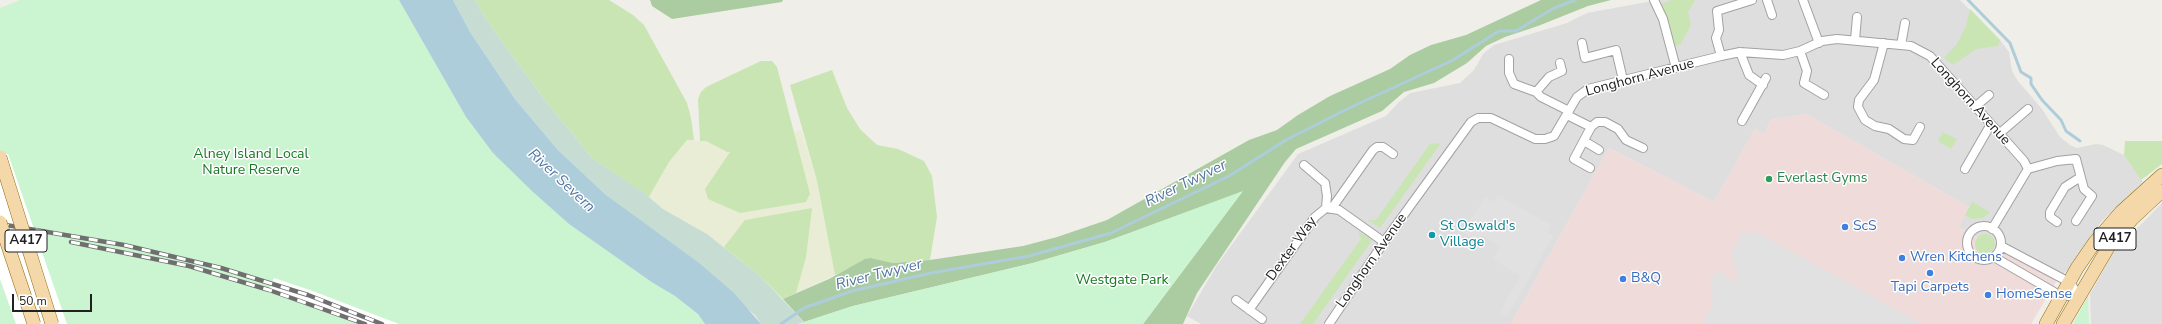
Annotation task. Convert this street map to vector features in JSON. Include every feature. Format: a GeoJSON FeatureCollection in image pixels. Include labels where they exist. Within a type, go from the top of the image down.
{"type":"FeatureCollection","features":[{"type":"Feature","properties":{"kind":"main road","name":"A417"},"geometry":{"type":"LineString","coordinates":[[0,157],[52,324]]}},
{"type":"Feature","properties":{"kind":"main road","name":"A417"},"geometry":{"type":"LineString","coordinates":[[2046,324],[2086,254],[2112,222],[2147,187],[2162,176]]}},
{"type":"Feature","properties":{"kind":"main road","name":"A417"},"geometry":{"type":"LineString","coordinates":[[2063,324],[2109,246],[2132,219],[2162,192]]}},
{"type":"Feature","properties":{"kind":"main road","name":"A417"},"geometry":{"type":"LineString","coordinates":[[0,222],[34,324]]}},
{"type":"Feature","properties":{"kind":"street"},"geometry":{"type":"LineString","coordinates":[[1654,0],[1663,19],[1676,68]]}},
{"type":"Feature","properties":{"kind":"street"},"geometry":{"type":"LineString","coordinates":[[1721,56],[1716,38],[1719,30],[1717,11],[1752,0]]}},
{"type":"Feature","properties":{"kind":"street"},"geometry":{"type":"LineString","coordinates":[[1767,0],[1772,15]]}},
{"type":"Feature","properties":{"kind":"street"},"geometry":{"type":"LineString","coordinates":[[1803,0],[1819,43]]}},
{"type":"Feature","properties":{"kind":"street"},"geometry":{"type":"LineString","coordinates":[[1856,40],[1857,17]]}},
{"type":"Feature","properties":{"kind":"street"},"geometry":{"type":"LineString","coordinates":[[1901,45],[1905,23]]}},
{"type":"Feature","properties":{"kind":"street","name":"Longhorn Avenue"},"geometry":{"type":"LineString","coordinates":[[1329,324],[1384,242],[1471,122],[1478,118],[1491,118],[1535,139],[1545,139],[1554,136],[1582,92],[1588,88],[1721,56],[1740,52],[1783,55],[1800,52],[1819,43],[1837,38],[1911,46],[1930,56],[2000,133],[2024,161],[2028,169]]}},
{"type":"Feature","properties":{"kind":"street"},"geometry":{"type":"LineString","coordinates":[[1582,43],[1586,58],[1616,50],[1623,80]]}},
{"type":"Feature","properties":{"kind":"street"},"geometry":{"type":"LineString","coordinates":[[1884,43],[1874,80],[1859,100],[1858,107],[1865,120],[1875,126],[1889,130],[1904,139],[1913,140],[1920,127]]}},
{"type":"Feature","properties":{"kind":"street"},"geometry":{"type":"LineString","coordinates":[[1740,52],[1749,75],[1765,81],[1742,121]]}},
{"type":"Feature","properties":{"kind":"street"},"geometry":{"type":"LineString","coordinates":[[1800,52],[1807,71],[1804,83],[1824,95]]}},
{"type":"Feature","properties":{"kind":"street"},"geometry":{"type":"LineString","coordinates":[[1509,59],[1509,73],[1514,84],[1536,92],[1591,126]]}},
{"type":"Feature","properties":{"kind":"street"},"geometry":{"type":"LineString","coordinates":[[1536,92],[1549,77],[1562,71],[1560,62]]}},
{"type":"Feature","properties":{"kind":"street"},"geometry":{"type":"LineString","coordinates":[[1976,106],[1989,95]]}},
{"type":"Feature","properties":{"kind":"street"},"geometry":{"type":"LineString","coordinates":[[2000,133],[2028,109]]}},
{"type":"Feature","properties":{"kind":"street"},"geometry":{"type":"LineString","coordinates":[[1590,168],[1574,159],[1591,126],[1597,122],[1605,122],[1618,129],[1626,140],[1643,148]]}},
{"type":"Feature","properties":{"kind":"street"},"geometry":{"type":"LineString","coordinates":[[1965,169],[1991,124]]}},
{"type":"Feature","properties":{"kind":"street"},"geometry":{"type":"LineString","coordinates":[[1584,141],[1599,150]]}},
{"type":"Feature","properties":{"kind":"street"},"geometry":{"type":"LineString","coordinates":[[1329,208],[1373,150],[1383,147],[1393,154]]}},
{"type":"Feature","properties":{"kind":"street"},"geometry":{"type":"LineString","coordinates":[[1992,228],[2028,169],[2057,161],[2076,159],[2079,178],[2084,189],[2092,196],[2076,221]]}},
{"type":"Feature","properties":{"kind":"street"},"geometry":{"type":"LineString","coordinates":[[1304,166],[1324,183],[1329,208]]}},
{"type":"Feature","properties":{"kind":"street"},"geometry":{"type":"LineString","coordinates":[[2057,222],[2050,217],[2050,212],[2065,187],[2079,178]]}},
{"type":"Feature","properties":{"kind":"street","name":"Dexter Way"},"geometry":{"type":"LineString","coordinates":[[1249,310],[1315,218],[1329,208],[1339,210],[1384,242]]}},
{"type":"Feature","properties":{"kind":"street"},"geometry":{"type":"LineString","coordinates":[[1977,228],[1992,228],[2000,236],[2001,246],[1994,257],[1985,260],[1975,257],[1967,245],[1970,235],[1977,228]]}},
{"type":"Feature","properties":{"kind":"street"},"geometry":{"type":"LineString","coordinates":[[2001,246],[2069,282],[2079,296]]}},
{"type":"Feature","properties":{"kind":"street"},"geometry":{"type":"LineString","coordinates":[[1994,257],[2061,296],[2079,296]]}},
{"type":"Feature","properties":{"kind":"street"},"geometry":{"type":"LineString","coordinates":[[1236,300],[1262,319]]}},
{"type":"Feature","properties":{"kind":"shaded area"},"geometry":{"type":"Polygon","coordinates":[[[1658,0],[1960,0],[2000,40],[2009,52],[2012,71],[2018,81],[2042,109],[2060,137],[2070,145],[2077,148],[2096,144],[2103,145],[2124,155],[2143,182],[2101,222],[2072,266],[2057,280],[1958,227],[1969,207],[1806,114],[1771,120],[1764,134],[1755,129],[1714,202],[1609,148],[1511,324],[1201,324],[1187,316],[1217,265],[1298,154],[1386,116],[1410,93],[1460,83],[1474,70],[1483,54],[1494,45],[1567,23],[1587,13],[1658,0]]]}},
{"type":"Feature","properties":{"kind":"shaded area"},"geometry":{"type":"Polygon","coordinates":[[[1806,114],[1969,207],[1959,228],[2057,280],[2031,324],[1511,324],[1609,148],[1714,202],[1755,129],[1764,134],[1771,120],[1806,114]]]}},
{"type":"Feature","properties":{"kind":"shaded area"},"geometry":{"type":"Polygon","coordinates":[[[1498,195],[1551,225],[1547,233],[1553,236],[1507,317],[1500,312],[1520,276],[1493,259],[1500,246],[1483,236],[1479,242],[1462,232],[1485,197],[1493,202],[1498,195]]]}},
{"type":"Feature","properties":{"kind":"shaded area"},"geometry":{"type":"Polygon","coordinates":[[[2162,203],[2162,324],[2091,324],[2090,294],[2113,253],[2162,203]]]}},
{"type":"Feature","properties":{"kind":"shaded area"},"geometry":{"type":"Polygon","coordinates":[[[1753,230],[1922,324],[1702,324],[1713,304],[1710,281],[1716,270],[1738,283],[1731,253],[1743,231],[1750,235],[1753,230]]]}},
{"type":"Feature","properties":{"kind":"green space","name":"Alney Island Local Nature Reserve"},"geometry":{"type":"Polygon","coordinates":[[[20,0],[399,0],[466,117],[493,153],[569,224],[653,283],[675,296],[698,314],[705,324],[0,324],[0,8],[20,0]]]}},
{"type":"Feature","properties":{"kind":"green space"},"geometry":{"type":"Polygon","coordinates":[[[453,0],[475,0],[485,18],[544,99],[592,158],[644,193],[663,209],[707,234],[759,275],[804,322],[798,324],[761,324],[755,315],[606,195],[558,150],[515,99],[470,32],[453,0]]]}},
{"type":"Feature","properties":{"kind":"green space"},"geometry":{"type":"Polygon","coordinates":[[[475,0],[609,0],[633,15],[644,25],[687,103],[694,140],[687,140],[669,162],[649,197],[592,158],[544,99],[485,18],[475,0]]]}},
{"type":"Feature","properties":{"kind":"green space"},"geometry":{"type":"Polygon","coordinates":[[[650,0],[783,0],[782,2],[672,19],[652,6],[650,0]]]}},
{"type":"Feature","properties":{"kind":"green space"},"geometry":{"type":"Polygon","coordinates":[[[1541,0],[1611,0],[1588,6],[1538,26],[1505,37],[1486,46],[1467,63],[1434,83],[1404,92],[1382,111],[1296,149],[1285,162],[1197,293],[1183,324],[1143,324],[1242,192],[1105,242],[1033,263],[853,306],[804,322],[783,299],[829,279],[865,259],[871,258],[893,263],[930,260],[1023,246],[1057,237],[1107,220],[1249,140],[1277,130],[1298,115],[1330,96],[1390,69],[1410,55],[1431,45],[1466,35],[1541,0]]]}},
{"type":"Feature","properties":{"kind":"green space"},"geometry":{"type":"Polygon","coordinates":[[[1672,0],[1695,0],[1688,12],[1691,25],[1680,45],[1674,46],[1659,5],[1672,0]]]}},
{"type":"Feature","properties":{"kind":"green space"},"geometry":{"type":"Polygon","coordinates":[[[1970,9],[2000,40],[1998,46],[1976,49],[1953,65],[1944,58],[1957,44],[1966,26],[1970,9]]]}},
{"type":"Feature","properties":{"kind":"green space"},"geometry":{"type":"Polygon","coordinates":[[[761,61],[772,61],[777,67],[810,194],[806,202],[740,213],[708,199],[705,189],[730,152],[727,152],[706,141],[700,141],[698,99],[701,92],[706,87],[761,61]]]}},
{"type":"Feature","properties":{"kind":"green space"},"geometry":{"type":"Polygon","coordinates":[[[832,70],[847,108],[860,129],[877,145],[898,149],[924,161],[932,176],[937,217],[930,260],[893,263],[871,258],[835,275],[817,181],[790,85],[832,70]]]}},
{"type":"Feature","properties":{"kind":"green space"},"geometry":{"type":"Polygon","coordinates":[[[801,130],[817,181],[835,275],[783,299],[759,275],[707,234],[663,209],[649,197],[669,162],[687,140],[706,141],[727,152],[801,130]]]}},
{"type":"Feature","properties":{"kind":"green space"},"geometry":{"type":"Polygon","coordinates":[[[1943,132],[1957,139],[1951,149],[1938,141],[1943,132]]]}},
{"type":"Feature","properties":{"kind":"green space"},"geometry":{"type":"Polygon","coordinates":[[[2125,141],[2162,141],[2162,164],[2141,180],[2124,155],[2125,141]]]}},
{"type":"Feature","properties":{"kind":"green space"},"geometry":{"type":"Polygon","coordinates":[[[1441,143],[1380,228],[1368,220],[1376,220],[1430,144],[1441,143]]]}},
{"type":"Feature","properties":{"kind":"green space","name":"Westgate Park"},"geometry":{"type":"Polygon","coordinates":[[[1243,191],[1143,324],[798,324],[853,306],[1033,263],[1105,242],[1243,191]]]}},
{"type":"Feature","properties":{"kind":"green space"},"geometry":{"type":"Polygon","coordinates":[[[1972,202],[1990,212],[1983,218],[1972,219],[1965,215],[1972,202]]]}},
{"type":"Feature","properties":{"kind":"green space"},"geometry":{"type":"Polygon","coordinates":[[[812,208],[806,257],[796,293],[783,299],[759,275],[724,247],[745,220],[812,208]]]}},
{"type":"Feature","properties":{"kind":"green space"},"geometry":{"type":"Polygon","coordinates":[[[1358,231],[1372,240],[1313,324],[1300,324],[1361,239],[1358,231]]]}},
{"type":"Feature","properties":{"kind":"green space"},"geometry":{"type":"Polygon","coordinates":[[[1985,234],[1992,237],[1995,244],[1992,251],[1985,254],[1978,251],[1975,244],[1978,237],[1985,234]]]}},
{"type":"Feature","properties":{"kind":"green space"},"geometry":{"type":"Polygon","coordinates":[[[2088,296],[2089,324],[2073,324],[2088,296]]]}},
{"type":"Feature","properties":{"kind":"water","name":"River Severn"},"geometry":{"type":"Polygon","coordinates":[[[399,0],[453,0],[470,32],[515,99],[558,150],[606,195],[699,263],[734,293],[761,324],[705,324],[698,314],[675,296],[653,283],[569,224],[532,191],[493,153],[466,117],[399,0]]]}},
{"type":"Feature","properties":{"kind":"pier"},"geometry":{"type":"Polygon","coordinates":[[[8,154],[67,324],[16,324],[0,279],[0,156],[8,154]]]}},
{"type":"Feature","properties":{"kind":"pier"},"geometry":{"type":"Polygon","coordinates":[[[274,278],[399,324],[359,324],[268,292],[274,278]]]}},
{"type":"Feature","properties":{"kind":"waterway","name":"River Twyver"},"geometry":{"type":"LineString","coordinates":[[781,324],[804,308],[852,291],[931,273],[1029,256],[1111,233],[1229,176],[1286,140],[1345,110],[1453,60],[1499,31],[1516,31],[1554,8],[1575,0]]}},
{"type":"Feature","properties":{"kind":"waterway","name":"River Twyver"},"geometry":{"type":"LineString","coordinates":[[1968,0],[2010,43],[2021,72],[2031,78],[2031,84],[2042,100],[2061,120],[2066,131],[2080,141]]}},
{"type":"Feature","properties":{"kind":"railway"},"geometry":{"type":"LineString","coordinates":[[0,224],[124,245],[221,268],[308,295],[382,324]]}},
{"type":"Feature","properties":{"kind":"railway"},"geometry":{"type":"LineString","coordinates":[[71,242],[189,266],[269,290],[365,324]]}},
{"type":"Feature","properties":{"kind":"place","name":"Everlast Gyms"},"geometry":{"type":"Point","coordinates":[1769,179]}},
{"type":"Feature","properties":{"kind":"place","name":"ScS"},"geometry":{"type":"Point","coordinates":[1845,227]}},
{"type":"Feature","properties":{"kind":"place","name":"St Oswald's Village"},"geometry":{"type":"Point","coordinates":[1432,235]}},
{"type":"Feature","properties":{"kind":"place","name":"Wren Kitchens"},"geometry":{"type":"Point","coordinates":[1902,258]}},
{"type":"Feature","properties":{"kind":"place","name":"Tapi Carpets"},"geometry":{"type":"Point","coordinates":[1930,273]}},
{"type":"Feature","properties":{"kind":"place","name":"B&Q"},"geometry":{"type":"Point","coordinates":[1623,279]}},
{"type":"Feature","properties":{"kind":"place","name":"HomeSense"},"geometry":{"type":"Point","coordinates":[1988,295]}}]}
